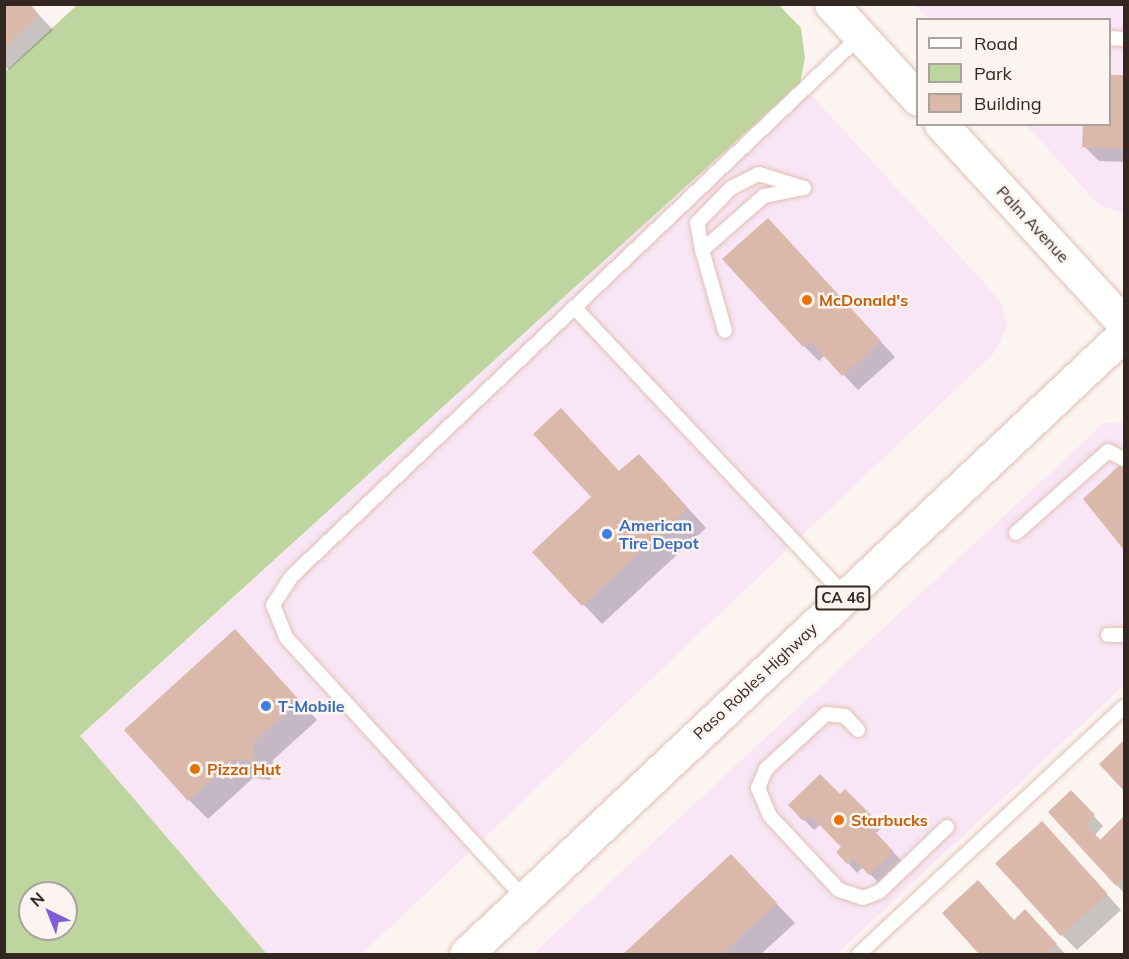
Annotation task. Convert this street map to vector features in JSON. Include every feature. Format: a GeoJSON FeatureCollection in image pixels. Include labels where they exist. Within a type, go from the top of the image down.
{"type":"FeatureCollection","features":[{"type":"Feature","properties":{"kind":"main road"},"geometry":{"type":"LineString","coordinates":[[831,4],[916,97]]}},
{"type":"Feature","properties":{"kind":"main road","name":"Palm Avenue"},"geometry":{"type":"LineString","coordinates":[[943,126],[1125,324]]}},
{"type":"Feature","properties":{"kind":"main road","name":"Paso Robles Highway"},"geometry":{"type":"LineString","coordinates":[[466,954],[1125,334]]}},
{"type":"Feature","properties":{"kind":"lane"},"geometry":{"type":"LineString","coordinates":[[525,899],[286,637],[273,605],[291,577],[860,36]]}},
{"type":"Feature","properties":{"kind":"lane"},"geometry":{"type":"LineString","coordinates":[[702,250],[764,196],[804,188],[759,174],[731,188],[697,223],[702,250],[725,331]]}},
{"type":"Feature","properties":{"kind":"lane"},"geometry":{"type":"LineString","coordinates":[[574,307],[845,596]]}},
{"type":"Feature","properties":{"kind":"lane"},"geometry":{"type":"LineString","coordinates":[[1016,533],[1108,451],[1125,459]]}},
{"type":"Feature","properties":{"kind":"lane"},"geometry":{"type":"LineString","coordinates":[[1108,635],[1125,635]]}},
{"type":"Feature","properties":{"kind":"lane"},"geometry":{"type":"LineString","coordinates":[[860,954],[1125,707]]}},
{"type":"Feature","properties":{"kind":"lane"},"geometry":{"type":"LineString","coordinates":[[858,730],[845,716],[826,714],[766,769],[758,788],[770,816],[839,890],[863,898],[879,892],[947,826]]}},
{"type":"Feature","properties":{"kind":"shaded area"},"geometry":{"type":"Polygon","coordinates":[[[915,5],[1124,5],[1124,213],[1099,205],[1027,126],[1111,126],[1111,18],[928,18],[915,5]]]}},
{"type":"Feature","properties":{"kind":"shaded area"},"geometry":{"type":"Polygon","coordinates":[[[800,83],[1000,300],[1007,327],[994,353],[362,954],[267,954],[80,737],[800,83]]]}},
{"type":"Feature","properties":{"kind":"shaded area"},"geometry":{"type":"Polygon","coordinates":[[[1105,422],[1124,423],[1124,685],[837,954],[533,954],[1105,422]]]}},
{"type":"Feature","properties":{"kind":"green space"},"geometry":{"type":"Polygon","coordinates":[[[778,4],[801,28],[805,58],[800,83],[80,736],[267,954],[5,954],[5,72],[77,5],[778,4]]]}},
{"type":"Feature","properties":{"kind":"building"},"geometry":{"type":"Polygon","coordinates":[[[5,4],[30,4],[39,15],[5,47],[5,4]]]}},
{"type":"Feature","properties":{"kind":"building"},"geometry":{"type":"Polygon","coordinates":[[[1111,75],[1124,75],[1124,149],[1082,147],[1083,126],[1111,126],[1111,75]]]}},
{"type":"Feature","properties":{"kind":"building"},"geometry":{"type":"Polygon","coordinates":[[[768,218],[881,341],[842,376],[810,341],[803,347],[722,259],[768,218]]]}},
{"type":"Feature","properties":{"kind":"building"},"geometry":{"type":"Polygon","coordinates":[[[561,408],[619,471],[639,454],[688,508],[582,606],[532,552],[591,497],[533,434],[561,408]]]}},
{"type":"Feature","properties":{"kind":"building"},"geometry":{"type":"Polygon","coordinates":[[[1123,462],[1124,464],[1124,550],[1083,499],[1123,462]]]}},
{"type":"Feature","properties":{"kind":"building"},"geometry":{"type":"Polygon","coordinates":[[[235,629],[299,700],[254,741],[253,761],[233,759],[188,801],[124,730],[235,629]]]}},
{"type":"Feature","properties":{"kind":"building"},"geometry":{"type":"Polygon","coordinates":[[[1123,741],[1124,743],[1124,791],[1099,764],[1123,741]]]}},
{"type":"Feature","properties":{"kind":"building"},"geometry":{"type":"Polygon","coordinates":[[[820,774],[840,794],[845,789],[873,817],[867,823],[894,852],[869,875],[853,858],[847,864],[836,852],[841,847],[810,815],[803,821],[788,805],[820,774]]]}},
{"type":"Feature","properties":{"kind":"building"},"geometry":{"type":"Polygon","coordinates":[[[1071,790],[1095,815],[1086,824],[1100,840],[1124,816],[1124,878],[1116,886],[1048,812],[1071,790]]]}},
{"type":"Feature","properties":{"kind":"building"},"geometry":{"type":"Polygon","coordinates":[[[1042,821],[1108,894],[1061,936],[995,863],[1042,821]]]}},
{"type":"Feature","properties":{"kind":"building"},"geometry":{"type":"Polygon","coordinates":[[[731,854],[777,903],[722,954],[623,954],[731,854]]]}},
{"type":"Feature","properties":{"kind":"building"},"geometry":{"type":"Polygon","coordinates":[[[978,880],[1014,920],[1025,909],[1057,944],[1045,954],[979,954],[942,913],[978,880]]]}},
{"type":"Feature","properties":{"kind":"place","name":"McDonald's"},"geometry":{"type":"Point","coordinates":[807,300]}},
{"type":"Feature","properties":{"kind":"place","name":"American Tire Depot"},"geometry":{"type":"Point","coordinates":[607,534]}},
{"type":"Feature","properties":{"kind":"place","name":"T-Mobile"},"geometry":{"type":"Point","coordinates":[266,706]}},
{"type":"Feature","properties":{"kind":"place","name":"Pizza Hut"},"geometry":{"type":"Point","coordinates":[195,769]}},
{"type":"Feature","properties":{"kind":"place","name":"Starbucks"},"geometry":{"type":"Point","coordinates":[839,820]}}]}
